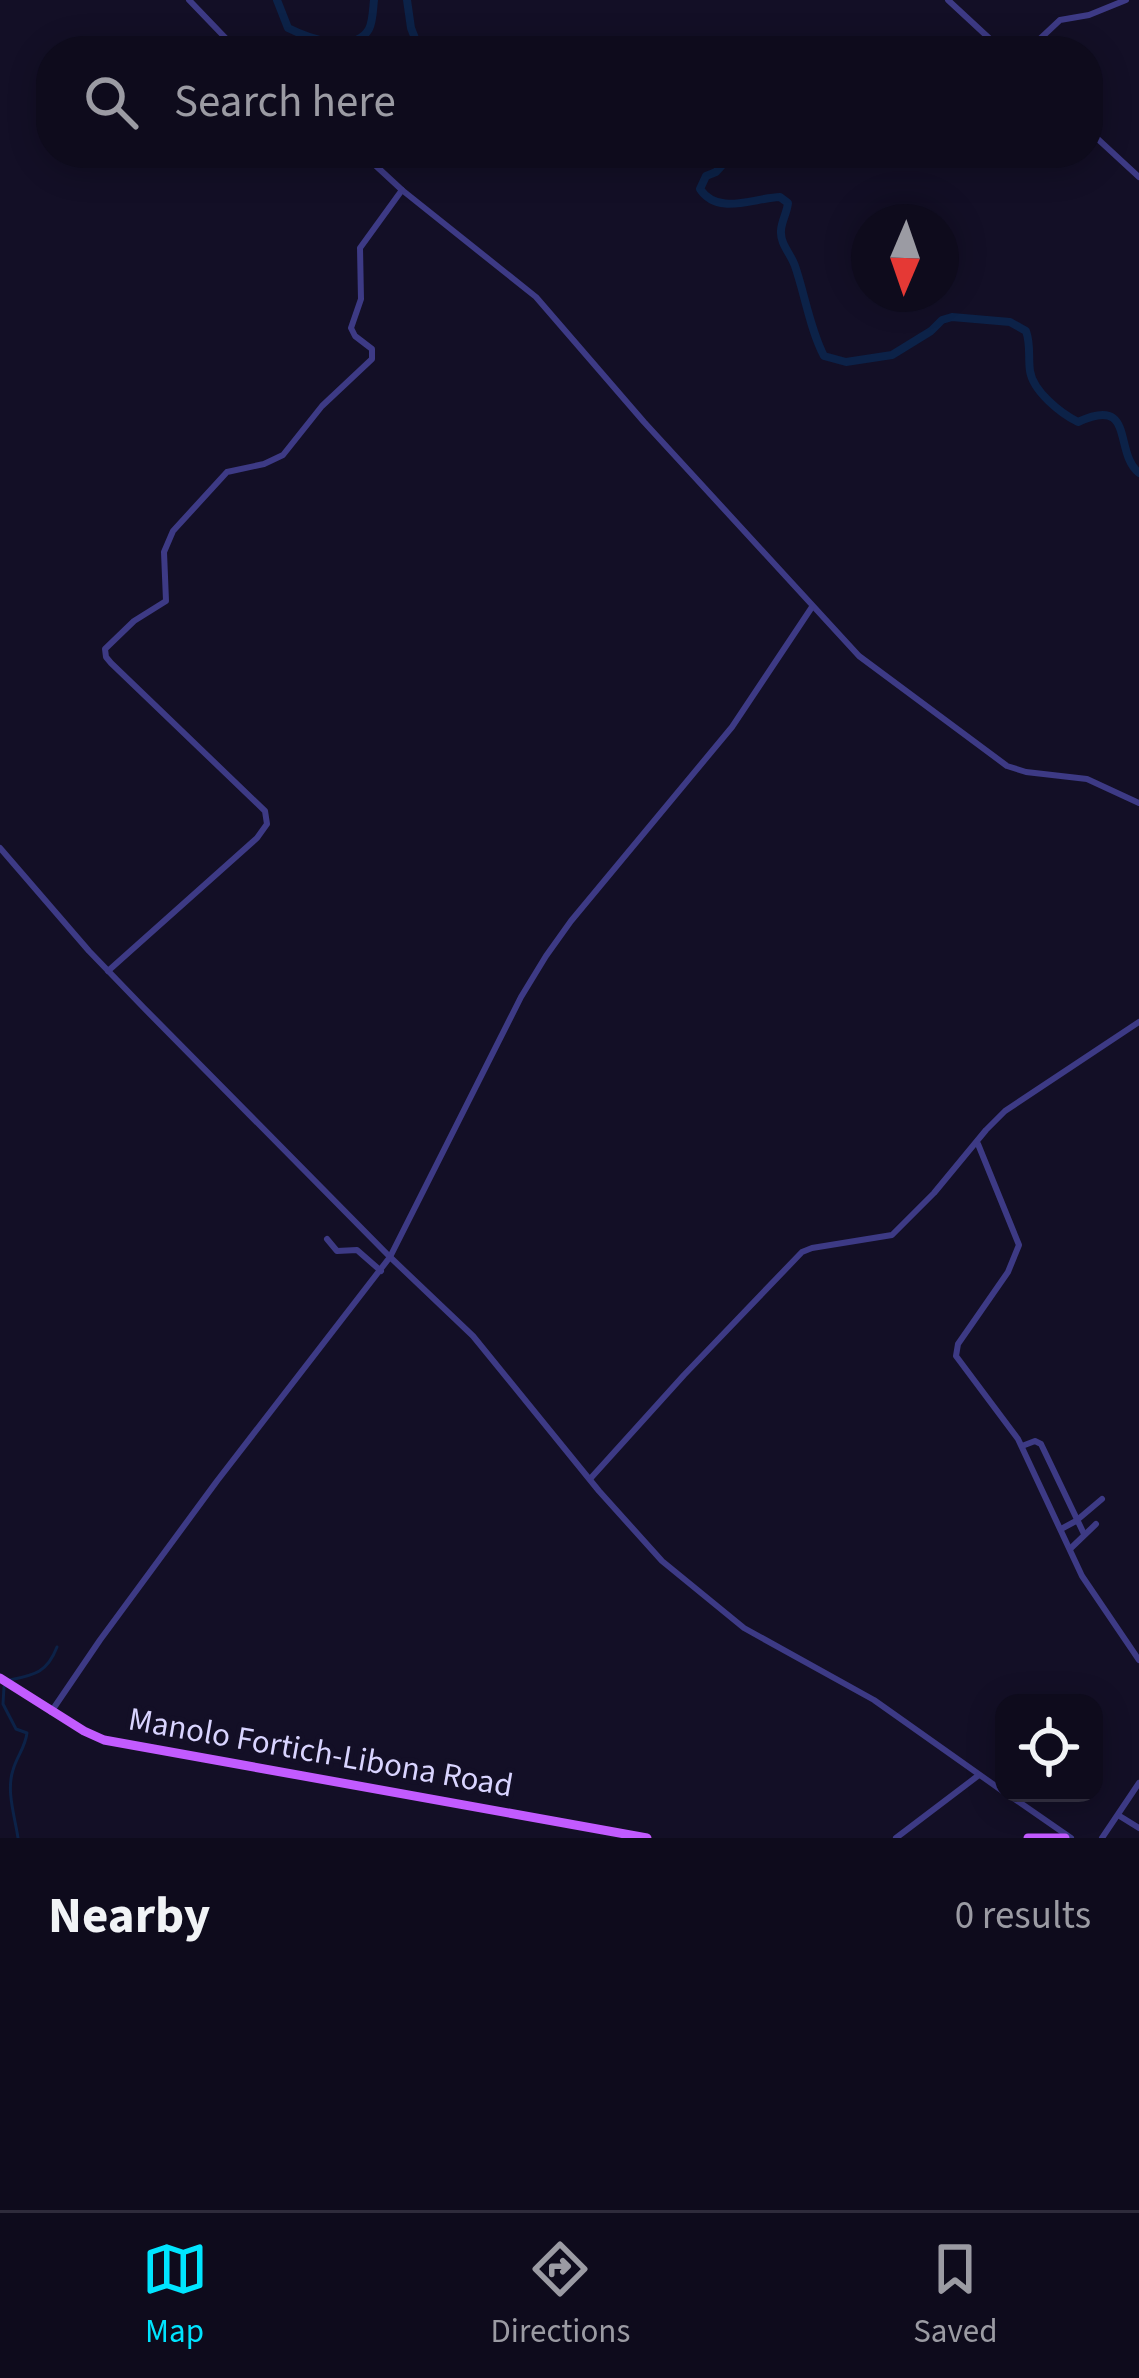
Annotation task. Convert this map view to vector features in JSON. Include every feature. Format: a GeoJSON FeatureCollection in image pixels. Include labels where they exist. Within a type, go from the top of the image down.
{"type":"FeatureCollection","features":[{"type":"Feature","properties":{"kind":"main road","name":"Manolo Fortich-Libona Road"},"geometry":{"type":"LineString","coordinates":[[0,1678],[96,1737],[125,1745],[647,1838]]}},
{"type":"Feature","properties":{"kind":"main road"},"geometry":{"type":"LineString","coordinates":[[1028,1838],[1068,1838]]}},
{"type":"Feature","properties":{"kind":"street"},"geometry":{"type":"LineString","coordinates":[[189,0],[224,36]]}},
{"type":"Feature","properties":{"kind":"street"},"geometry":{"type":"LineString","coordinates":[[948,0],[987,36]]}},
{"type":"Feature","properties":{"kind":"street"},"geometry":{"type":"LineString","coordinates":[[1043,36],[1060,20],[1089,15],[1126,0]]}},
{"type":"Feature","properties":{"kind":"street"},"geometry":{"type":"LineString","coordinates":[[1103,144],[1139,177]]}},
{"type":"Feature","properties":{"kind":"street"},"geometry":{"type":"LineString","coordinates":[[378,168],[536,297],[644,422],[868,664],[1000,763],[1027,772],[1087,779],[1139,803]]}},
{"type":"Feature","properties":{"kind":"street"},"geometry":{"type":"LineString","coordinates":[[108,971],[257,838],[268,818],[111,663],[105,650],[134,621],[166,601],[168,539],[223,475],[283,455],[322,406],[372,359],[372,349],[351,328],[362,299],[359,250],[402,190]]}},
{"type":"Feature","properties":{"kind":"street"},"geometry":{"type":"LineString","coordinates":[[52,1712],[222,1474],[390,1258],[546,956],[733,727],[812,607]]}},
{"type":"Feature","properties":{"kind":"street"},"geometry":{"type":"LineString","coordinates":[[0,848],[108,971],[473,1336],[662,1561],[744,1628],[874,1700],[995,1785]]}},
{"type":"Feature","properties":{"kind":"street"},"geometry":{"type":"LineString","coordinates":[[590,1479],[792,1261],[812,1248],[892,1235],[991,1124],[1139,1022]]}},
{"type":"Feature","properties":{"kind":"street"},"geometry":{"type":"LineString","coordinates":[[977,1143],[1019,1248],[955,1352],[1009,1424],[1097,1602],[1139,1660]]}},
{"type":"Feature","properties":{"kind":"street"},"geometry":{"type":"LineString","coordinates":[[327,1239],[337,1251],[357,1250],[381,1270]]}},
{"type":"Feature","properties":{"kind":"street"},"geometry":{"type":"LineString","coordinates":[[1022,1446],[1041,1444],[1084,1534]]}},
{"type":"Feature","properties":{"kind":"street"},"geometry":{"type":"LineString","coordinates":[[1060,1530],[1102,1499]]}},
{"type":"Feature","properties":{"kind":"street"},"geometry":{"type":"LineString","coordinates":[[1070,1549],[1096,1524]]}},
{"type":"Feature","properties":{"kind":"street"},"geometry":{"type":"LineString","coordinates":[[896,1838],[980,1775]]}},
{"type":"Feature","properties":{"kind":"street"},"geometry":{"type":"LineString","coordinates":[[1102,1838],[1138,1786]]}},
{"type":"Feature","properties":{"kind":"street"},"geometry":{"type":"LineString","coordinates":[[1020,1802],[1068,1838]]}},
{"type":"Feature","properties":{"kind":"street"},"geometry":{"type":"LineString","coordinates":[[1118,1815],[1139,1828]]}},
{"type":"Feature","properties":{"kind":"street"},"geometry":{"type":"LineString","coordinates":[[1043,1837],[1045,1819]]}},
{"type":"Feature","properties":{"kind":"waterway"},"geometry":{"type":"LineString","coordinates":[[277,0],[288,28],[308,36]]}},
{"type":"Feature","properties":{"kind":"waterway"},"geometry":{"type":"LineString","coordinates":[[363,36],[369,29],[374,0]]}},
{"type":"Feature","properties":{"kind":"waterway"},"geometry":{"type":"LineString","coordinates":[[407,0],[414,36]]}},
{"type":"Feature","properties":{"kind":"waterway"},"geometry":{"type":"LineString","coordinates":[[720,168],[706,176],[700,189],[716,202],[737,204],[780,197],[788,203],[782,240],[824,356],[846,362],[892,355],[952,317],[1010,322],[1026,331],[1032,379],[1042,394],[1078,422],[1096,416],[1116,421],[1131,464],[1139,473]]}},
{"type":"Feature","properties":{"kind":"waterway"},"geometry":{"type":"LineString","coordinates":[[10,1680],[39,1671],[57,1647]]}},
{"type":"Feature","properties":{"kind":"waterway"},"geometry":{"type":"LineString","coordinates":[[4,1687],[3,1704],[16,1729],[27,1733],[11,1778],[18,1838]]}}]}
